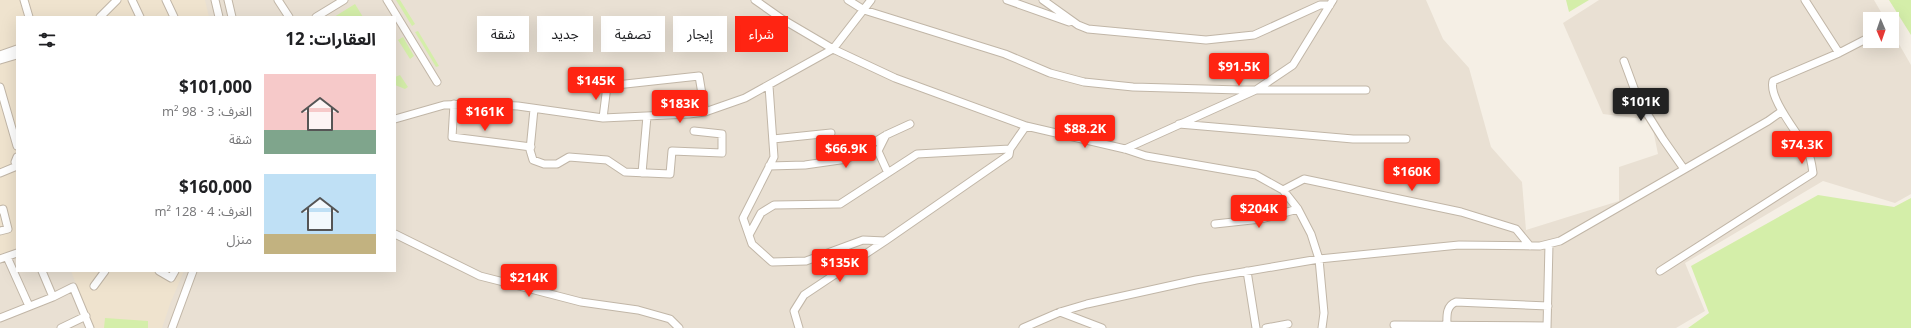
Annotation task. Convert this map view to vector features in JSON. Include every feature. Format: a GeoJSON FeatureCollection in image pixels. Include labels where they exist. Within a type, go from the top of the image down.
{"type":"FeatureCollection","features":[{"type":"Feature","properties":{"kind":"street"},"geometry":{"type":"LineString","coordinates":[[24,0],[29,16]]}},
{"type":"Feature","properties":{"kind":"street"},"geometry":{"type":"LineString","coordinates":[[132,0],[140,16]]}},
{"type":"Feature","properties":{"kind":"street"},"geometry":{"type":"LineString","coordinates":[[166,0],[174,16]]}},
{"type":"Feature","properties":{"kind":"street"},"geometry":{"type":"LineString","coordinates":[[215,0],[219,16]]}},
{"type":"Feature","properties":{"kind":"street"},"geometry":{"type":"LineString","coordinates":[[228,0],[232,16]]}},
{"type":"Feature","properties":{"kind":"street"},"geometry":{"type":"LineString","coordinates":[[278,0],[288,16]]}},
{"type":"Feature","properties":{"kind":"street"},"geometry":{"type":"LineString","coordinates":[[318,16],[344,0]]}},
{"type":"Feature","properties":{"kind":"street"},"geometry":{"type":"LineString","coordinates":[[387,0],[437,82]]}},
{"type":"Feature","properties":{"kind":"street"},"geometry":{"type":"LineString","coordinates":[[755,0],[782,19],[833,49],[894,78],[1026,126],[1125,149],[1146,156],[1256,175],[1283,190],[1298,209],[1310,234],[1319,259],[1324,313],[1322,328]]}},
{"type":"Feature","properties":{"kind":"street"},"geometry":{"type":"LineString","coordinates":[[848,0],[864,10],[1005,54],[1050,73],[1084,82],[1134,87],[1256,90],[1366,90]]}},
{"type":"Feature","properties":{"kind":"street"},"geometry":{"type":"LineString","coordinates":[[396,119],[444,105],[454,104],[534,108],[603,118],[705,112],[745,98],[833,49],[871,0]]}},
{"type":"Feature","properties":{"kind":"street"},"geometry":{"type":"LineString","coordinates":[[1007,0],[1088,29],[1206,40],[1254,35],[1320,5],[1332,3]]}},
{"type":"Feature","properties":{"kind":"street"},"geometry":{"type":"LineString","coordinates":[[1043,0],[1078,25]]}},
{"type":"Feature","properties":{"kind":"street"},"geometry":{"type":"LineString","coordinates":[[1805,0],[1839,53]]}},
{"type":"Feature","properties":{"kind":"street"},"geometry":{"type":"LineString","coordinates":[[101,16],[114,1]]}},
{"type":"Feature","properties":{"kind":"street"},"geometry":{"type":"LineString","coordinates":[[1125,149],[1256,90],[1293,65],[1332,3]]}},
{"type":"Feature","properties":{"kind":"street"},"geometry":{"type":"LineString","coordinates":[[1660,271],[1813,173],[1809,153],[1782,111],[1773,88],[1773,80],[1839,53],[1863,41]]}},
{"type":"Feature","properties":{"kind":"street"},"geometry":{"type":"LineString","coordinates":[[0,55],[16,49]]}},
{"type":"Feature","properties":{"kind":"street"},"geometry":{"type":"LineString","coordinates":[[0,60],[16,55]]}},
{"type":"Feature","properties":{"kind":"street"},"geometry":{"type":"LineString","coordinates":[[1624,60],[1638,99],[1684,169]]}},
{"type":"Feature","properties":{"kind":"street"},"geometry":{"type":"LineString","coordinates":[[603,118],[607,86],[700,76],[705,112]]}},
{"type":"Feature","properties":{"kind":"street"},"geometry":{"type":"LineString","coordinates":[[769,86],[774,157],[743,218],[752,244],[772,262],[806,261],[864,240],[885,241]]}},
{"type":"Feature","properties":{"kind":"street"},"geometry":{"type":"LineString","coordinates":[[0,87],[16,143]]}},
{"type":"Feature","properties":{"kind":"street"},"geometry":{"type":"LineString","coordinates":[[454,104],[452,137],[531,147]]}},
{"type":"Feature","properties":{"kind":"street"},"geometry":{"type":"LineString","coordinates":[[534,108],[531,147],[533,160],[544,164],[557,164],[569,157],[607,160],[625,172],[670,174],[672,151],[722,153],[722,134],[694,131]]}},
{"type":"Feature","properties":{"kind":"street"},"geometry":{"type":"LineString","coordinates":[[1023,328],[1060,312],[1094,302],[1196,280],[1319,259],[1460,245],[1540,246],[1560,241],[1782,111]]}},
{"type":"Feature","properties":{"kind":"street"},"geometry":{"type":"LineString","coordinates":[[642,173],[647,116]]}},
{"type":"Feature","properties":{"kind":"street"},"geometry":{"type":"LineString","coordinates":[[769,166],[805,165],[847,159],[886,135],[910,124]]}},
{"type":"Feature","properties":{"kind":"street"},"geometry":{"type":"LineString","coordinates":[[1178,124],[1353,139],[1406,139]]}},
{"type":"Feature","properties":{"kind":"street"},"geometry":{"type":"LineString","coordinates":[[798,328],[794,311],[804,295],[1009,155],[1010,149],[1026,126]]}},
{"type":"Feature","properties":{"kind":"street"},"geometry":{"type":"LineString","coordinates":[[773,139],[831,133]]}},
{"type":"Feature","properties":{"kind":"street"},"geometry":{"type":"LineString","coordinates":[[886,135],[878,151],[888,172]]}},
{"type":"Feature","properties":{"kind":"street"},"geometry":{"type":"LineString","coordinates":[[749,236],[761,213],[774,205],[840,204],[917,154],[1010,149]]}},
{"type":"Feature","properties":{"kind":"street"},"geometry":{"type":"LineString","coordinates":[[0,173],[16,166]]}},
{"type":"Feature","properties":{"kind":"street"},"geometry":{"type":"LineString","coordinates":[[1283,190],[1304,179],[1461,212],[1516,229],[1530,246]]}},
{"type":"Feature","properties":{"kind":"street"},"geometry":{"type":"LineString","coordinates":[[0,210],[3,209],[8,229],[0,231]]}},
{"type":"Feature","properties":{"kind":"street"},"geometry":{"type":"LineString","coordinates":[[1215,224],[1261,219],[1298,209]]}},
{"type":"Feature","properties":{"kind":"street"},"geometry":{"type":"LineString","coordinates":[[396,234],[480,276],[581,302],[638,310],[670,320],[680,328]]}},
{"type":"Feature","properties":{"kind":"street"},"geometry":{"type":"LineString","coordinates":[[1394,325],[1547,327],[1549,244]]}},
{"type":"Feature","properties":{"kind":"street"},"geometry":{"type":"LineString","coordinates":[[16,253],[3,258],[29,306]]}},
{"type":"Feature","properties":{"kind":"street"},"geometry":{"type":"LineString","coordinates":[[42,272],[53,297]]}},
{"type":"Feature","properties":{"kind":"street"},"geometry":{"type":"LineString","coordinates":[[94,286],[104,272]]}},
{"type":"Feature","properties":{"kind":"street"},"geometry":{"type":"LineString","coordinates":[[161,272],[171,278],[174,272]]}},
{"type":"Feature","properties":{"kind":"street"},"geometry":{"type":"LineString","coordinates":[[172,328],[193,272]]}},
{"type":"Feature","properties":{"kind":"street"},"geometry":{"type":"LineString","coordinates":[[1247,272],[1256,328]]}},
{"type":"Feature","properties":{"kind":"street"},"geometry":{"type":"LineString","coordinates":[[0,318],[53,297],[73,287],[90,328]]}},
{"type":"Feature","properties":{"kind":"street"},"geometry":{"type":"LineString","coordinates":[[1447,326],[1449,307],[1456,302],[1548,306]]}},
{"type":"Feature","properties":{"kind":"street"},"geometry":{"type":"LineString","coordinates":[[1060,312],[1102,328]]}},
{"type":"Feature","properties":{"kind":"street"},"geometry":{"type":"LineString","coordinates":[[61,328],[86,316]]}},
{"type":"Feature","properties":{"kind":"street"},"geometry":{"type":"LineString","coordinates":[[1266,328],[1288,324]]}},
{"type":"Feature","properties":{"kind":"shaded area"},"geometry":{"type":"Polygon","coordinates":[[[0,0],[1426,0],[1443,39],[1469,68],[1491,147],[1522,182],[1526,230],[1619,201],[1619,167],[1658,154],[1651,120],[1603,114],[1563,23],[1599,0],[1874,0],[1881,12],[1863,12],[1863,48],[1899,48],[1899,44],[1911,65],[1911,194],[1895,203],[1823,181],[1685,263],[1705,311],[1676,328],[0,328],[0,0]]]}},
{"type":"Feature","properties":{"kind":"shaded area"},"geometry":{"type":"Polygon","coordinates":[[[0,0],[205,0],[209,16],[16,16],[16,258],[0,263],[0,0]]]}},
{"type":"Feature","properties":{"kind":"shaded area"},"geometry":{"type":"Polygon","coordinates":[[[71,272],[184,272],[162,328],[93,328],[71,272]]]}},
{"type":"Feature","properties":{"kind":"green space"},"geometry":{"type":"Polygon","coordinates":[[[396,0],[400,0],[415,24],[412,26],[396,0]]]}},
{"type":"Feature","properties":{"kind":"green space"},"geometry":{"type":"Polygon","coordinates":[[[1566,0],[1589,0],[1569,12],[1566,0]]]}},
{"type":"Feature","properties":{"kind":"green space"},"geometry":{"type":"Polygon","coordinates":[[[1889,0],[1911,0],[1911,35],[1899,16],[1899,12],[1897,12],[1889,0]]]}},
{"type":"Feature","properties":{"kind":"green space"},"geometry":{"type":"Polygon","coordinates":[[[355,4],[362,16],[336,16],[355,4]]]}},
{"type":"Feature","properties":{"kind":"green space"},"geometry":{"type":"Polygon","coordinates":[[[418,31],[439,66],[436,67],[415,32],[418,31]]]}},
{"type":"Feature","properties":{"kind":"green space"},"geometry":{"type":"Polygon","coordinates":[[[403,37],[414,56],[410,59],[398,40],[403,37]]]}},
{"type":"Feature","properties":{"kind":"green space"},"geometry":{"type":"Polygon","coordinates":[[[400,75],[408,87],[405,89],[396,85],[396,77],[400,75]]]}},
{"type":"Feature","properties":{"kind":"green space"},"geometry":{"type":"Polygon","coordinates":[[[1818,195],[1894,207],[1911,198],[1911,328],[1688,328],[1709,313],[1691,266],[1818,195]]]}},
{"type":"Feature","properties":{"kind":"green space"},"geometry":{"type":"Polygon","coordinates":[[[105,318],[148,321],[148,328],[104,328],[105,318]]]}}]}
